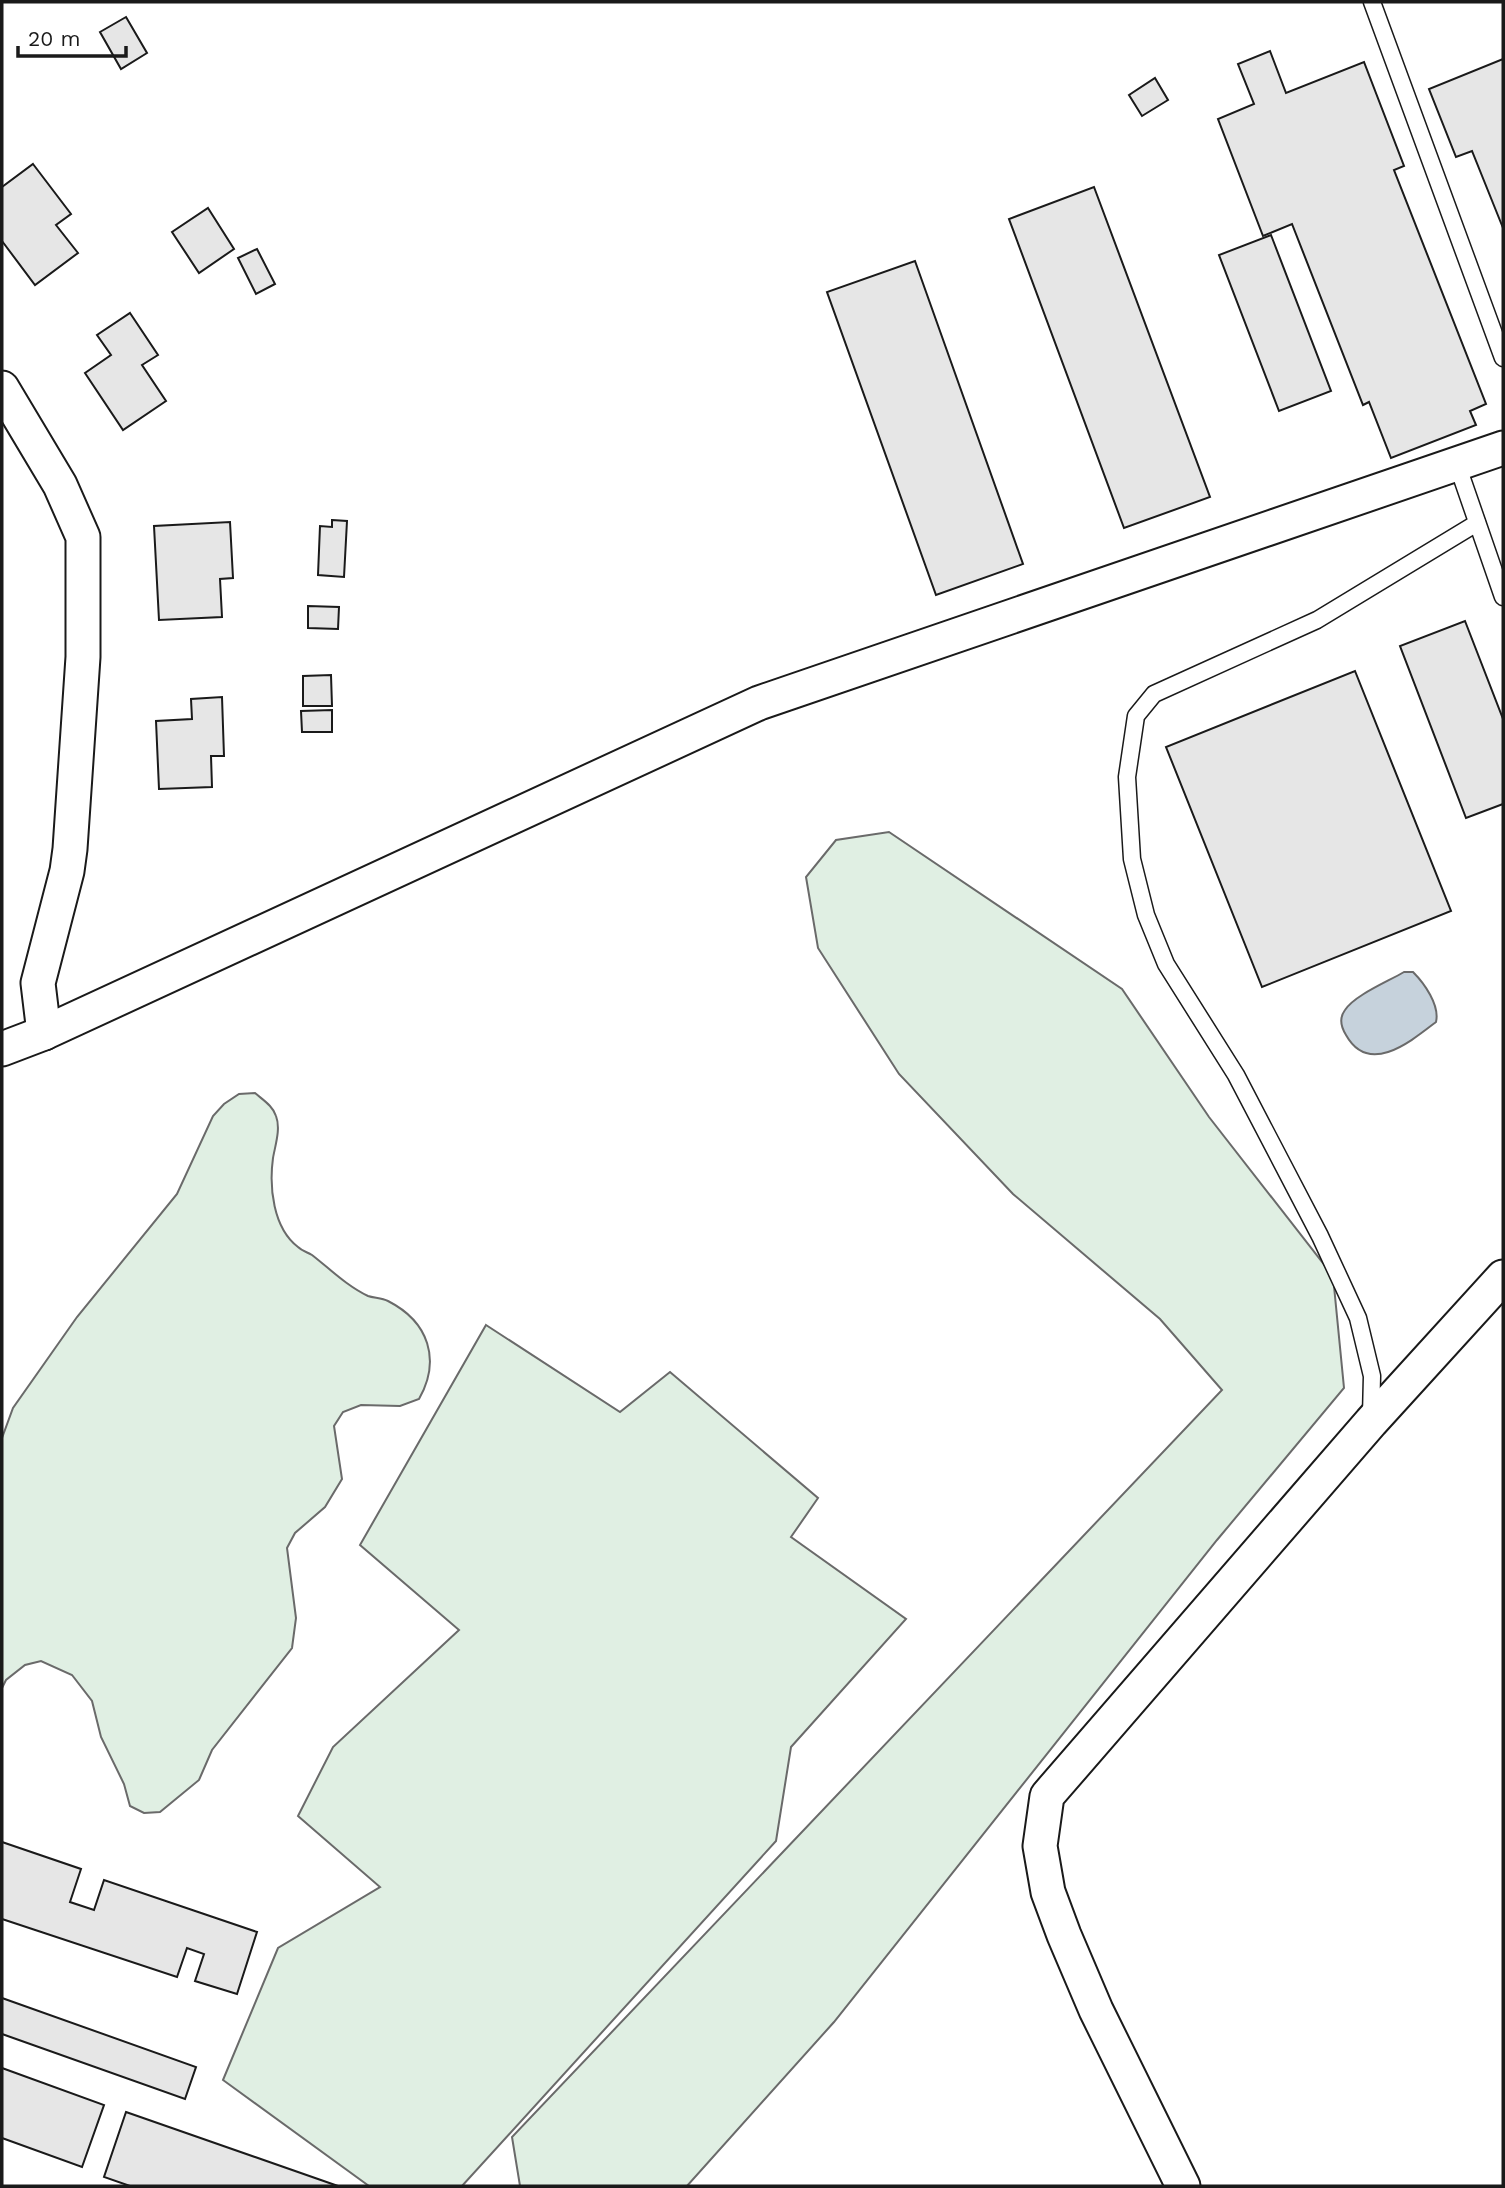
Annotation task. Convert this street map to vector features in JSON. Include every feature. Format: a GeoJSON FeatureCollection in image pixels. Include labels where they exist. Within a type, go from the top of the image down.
{"type":"FeatureCollection","features":[{"type":"Feature","properties":{"kind":"street"},"geometry":{"type":"LineString","coordinates":[[2,388],[60,485],[83,537],[83,657],[70,849],[68,871],[38,983],[44,1033]]}},
{"type":"Feature","properties":{"kind":"street"},"geometry":{"type":"LineString","coordinates":[[2,1049],[44,1033],[759,703],[1503,448]]}},
{"type":"Feature","properties":{"kind":"street"},"geometry":{"type":"LineString","coordinates":[[1183,2186],[1096,2010],[1048,1892],[1040,1846],[1046,1796],[1371,1422],[1503,1277]]}},
{"type":"Feature","properties":{"kind":"lane"},"geometry":{"type":"LineString","coordinates":[[1372,2],[1503,359]]}},
{"type":"Feature","properties":{"kind":"lane"},"geometry":{"type":"LineString","coordinates":[[1457,464],[1503,597]]}},
{"type":"Feature","properties":{"kind":"lane"},"geometry":{"type":"LineString","coordinates":[[1371,1422],[1372,1376],[1358,1318],[1320,1236],[1242,1088],[1167,964],[1146,915],[1132,859],[1127,777],[1136,716],[1154,694],[1317,620],[1477,523]]}},
{"type":"Feature","properties":{"kind":"green space"},"geometry":{"type":"Polygon","coordinates":[[[889,832],[1122,989],[1209,1117],[1333,1276],[1344,1388],[1217,1540],[834,2022],[687,2186],[520,2186],[512,2137],[1222,1390],[1160,1319],[1013,1194],[899,1074],[818,948],[806,877],[836,840],[889,832]]]}},
{"type":"Feature","properties":{"kind":"green space"},"geometry":{"type":"Polygon","coordinates":[[[255,1093],[273,1109],[277,1121],[272,1181],[275,1206],[283,1229],[300,1248],[353,1287],[368,1296],[388,1301],[413,1320],[427,1343],[429,1370],[419,1399],[400,1406],[361,1405],[343,1412],[334,1426],[342,1479],[325,1507],[295,1533],[287,1548],[296,1618],[292,1648],[212,1750],[199,1780],[160,1812],[144,1813],[130,1806],[124,1784],[101,1737],[92,1701],[72,1675],[41,1661],[25,1665],[6,1680],[2,1688],[2,1438],[13,1408],[77,1317],[177,1194],[213,1116],[239,1094],[255,1093]]]}},
{"type":"Feature","properties":{"kind":"green space"},"geometry":{"type":"Polygon","coordinates":[[[486,1325],[620,1412],[670,1372],[818,1498],[791,1537],[906,1619],[791,1747],[776,1841],[462,2186],[369,2186],[223,2080],[278,1948],[380,1887],[298,1816],[333,1747],[459,1630],[360,1545],[486,1325]]]}},
{"type":"Feature","properties":{"kind":"shaded area"},"geometry":{"type":"Polygon","coordinates":[[[1404,972],[1413,972],[1426,988],[1436,1009],[1436,1022],[1402,1046],[1390,1051],[1366,1053],[1355,1047],[1343,1029],[1343,1013],[1364,994],[1404,972]]]}},
{"type":"Feature","properties":{"kind":"building"},"geometry":{"type":"Polygon","coordinates":[[[126,17],[147,53],[121,69],[100,32],[126,17]]]}},
{"type":"Feature","properties":{"kind":"building"},"geometry":{"type":"Polygon","coordinates":[[[1270,51],[1286,93],[1364,62],[1404,166],[1394,170],[1486,404],[1470,411],[1476,425],[1391,458],[1369,402],[1363,405],[1292,224],[1263,236],[1218,119],[1254,104],[1238,64],[1270,51]]]}},
{"type":"Feature","properties":{"kind":"building"},"geometry":{"type":"Polygon","coordinates":[[[1503,59],[1503,228],[1472,151],[1456,157],[1429,89],[1503,59]]]}},
{"type":"Feature","properties":{"kind":"building"},"geometry":{"type":"Polygon","coordinates":[[[1155,78],[1168,100],[1142,116],[1129,95],[1155,78]]]}},
{"type":"Feature","properties":{"kind":"building"},"geometry":{"type":"Polygon","coordinates":[[[33,164],[71,214],[56,225],[78,253],[35,285],[2,241],[2,187],[33,164]]]}},
{"type":"Feature","properties":{"kind":"building"},"geometry":{"type":"Polygon","coordinates":[[[1094,187],[1210,497],[1124,528],[1009,219],[1094,187]]]}},
{"type":"Feature","properties":{"kind":"building"},"geometry":{"type":"Polygon","coordinates":[[[208,208],[234,249],[199,273],[172,232],[208,208]]]}},
{"type":"Feature","properties":{"kind":"building"},"geometry":{"type":"Polygon","coordinates":[[[1271,235],[1331,391],[1279,411],[1219,255],[1271,235]]]}},
{"type":"Feature","properties":{"kind":"building"},"geometry":{"type":"Polygon","coordinates":[[[257,249],[275,284],[256,294],[238,258],[257,249]]]}},
{"type":"Feature","properties":{"kind":"building"},"geometry":{"type":"Polygon","coordinates":[[[915,261],[1023,564],[936,595],[827,292],[915,261]]]}},
{"type":"Feature","properties":{"kind":"building"},"geometry":{"type":"Polygon","coordinates":[[[130,313],[158,355],[142,365],[166,401],[123,430],[85,373],[111,355],[97,335],[130,313]]]}},
{"type":"Feature","properties":{"kind":"building"},"geometry":{"type":"Polygon","coordinates":[[[332,520],[347,521],[344,577],[318,575],[320,526],[332,527],[332,520]]]}},
{"type":"Feature","properties":{"kind":"building"},"geometry":{"type":"Polygon","coordinates":[[[230,522],[233,578],[220,579],[222,617],[159,620],[154,526],[230,522]]]}},
{"type":"Feature","properties":{"kind":"building"},"geometry":{"type":"Polygon","coordinates":[[[308,606],[339,607],[338,629],[308,628],[308,606]]]}},
{"type":"Feature","properties":{"kind":"building"},"geometry":{"type":"Polygon","coordinates":[[[1465,621],[1503,719],[1503,804],[1466,818],[1400,646],[1465,621]]]}},
{"type":"Feature","properties":{"kind":"building"},"geometry":{"type":"Polygon","coordinates":[[[1355,671],[1451,911],[1262,987],[1166,747],[1355,671]]]}},
{"type":"Feature","properties":{"kind":"building"},"geometry":{"type":"Polygon","coordinates":[[[331,675],[332,706],[303,706],[303,676],[331,675]]]}},
{"type":"Feature","properties":{"kind":"building"},"geometry":{"type":"Polygon","coordinates":[[[222,697],[224,756],[211,756],[212,787],[159,789],[156,721],[192,719],[191,699],[222,697]]]}},
{"type":"Feature","properties":{"kind":"building"},"geometry":{"type":"Polygon","coordinates":[[[332,710],[332,732],[302,732],[301,711],[332,710]]]}},
{"type":"Feature","properties":{"kind":"building"},"geometry":{"type":"Polygon","coordinates":[[[2,1842],[81,1869],[70,1902],[94,1910],[104,1880],[257,1932],[237,1994],[195,1981],[204,1954],[187,1948],[177,1977],[2,1919],[2,1842]]]}},
{"type":"Feature","properties":{"kind":"building"},"geometry":{"type":"Polygon","coordinates":[[[2,1998],[196,2067],[185,2099],[2,2034],[2,1998]]]}},
{"type":"Feature","properties":{"kind":"building"},"geometry":{"type":"Polygon","coordinates":[[[2,2068],[104,2105],[82,2167],[2,2138],[2,2068]]]}},
{"type":"Feature","properties":{"kind":"building"},"geometry":{"type":"Polygon","coordinates":[[[126,2112],[338,2186],[130,2186],[104,2177],[126,2112]]]}}]}
